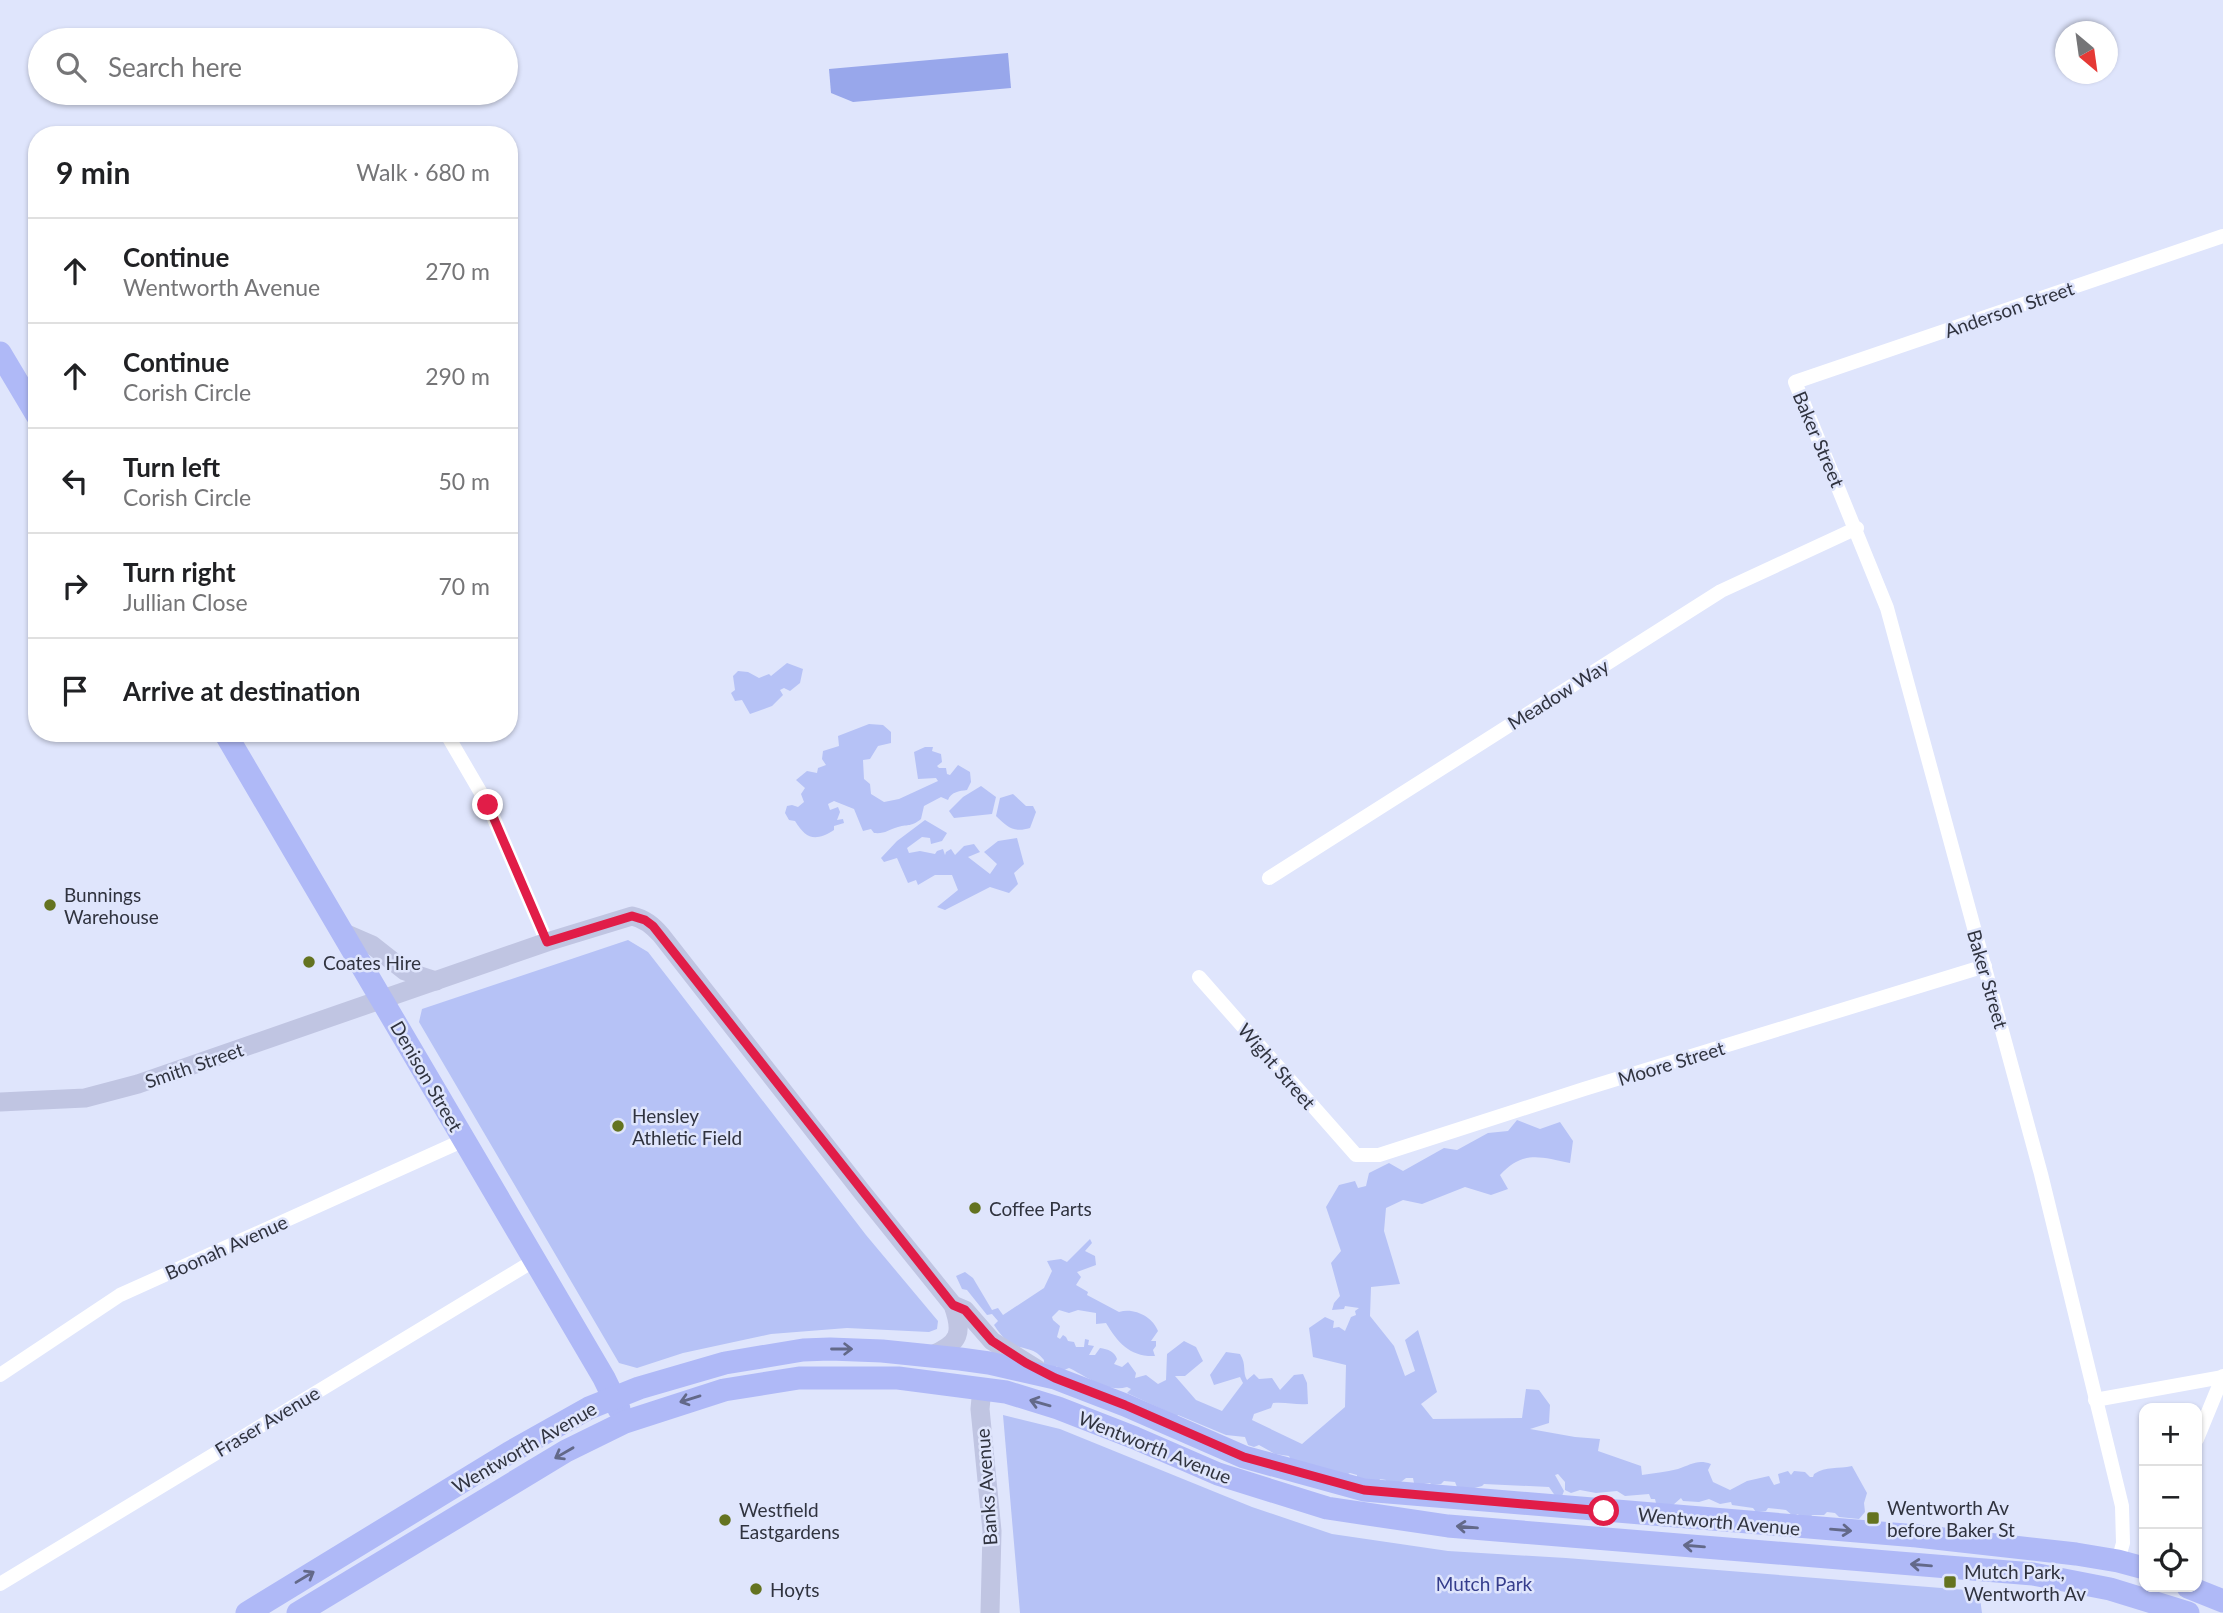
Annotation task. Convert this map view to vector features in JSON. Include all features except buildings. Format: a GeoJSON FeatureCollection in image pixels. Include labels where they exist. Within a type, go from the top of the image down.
{"type":"FeatureCollection","features":[{"type":"Feature","properties":{"kind":"main road"},"geometry":{"type":"LineString","coordinates":[[0,353],[28,400]]}},
{"type":"Feature","properties":{"kind":"main road","name":"Denison Street"},"geometry":{"type":"LineString","coordinates":[[230,742],[535,1260],[614,1397],[625,1422]]}},
{"type":"Feature","properties":{"kind":"main road","name":"Wentworth Avenue"},"geometry":{"type":"LineString","coordinates":[[247,1613],[555,1426],[614,1397],[715,1365],[793,1352],[856,1349],[989,1363],[1055,1378],[1244,1457],[1364,1490],[1917,1536],[2076,1554],[2139,1567]]}},
{"type":"Feature","properties":{"kind":"main road","name":"Banks Avenue"},"geometry":{"type":"LineString","coordinates":[[982,1388],[989,1363]]}},
{"type":"Feature","properties":{"kind":"main road","name":"Wentworth Avenue"},"geometry":{"type":"LineString","coordinates":[[298,1613],[566,1451],[625,1422],[724,1390],[799,1378],[898,1378],[1006,1392],[1058,1408],[1218,1474],[1327,1508],[1448,1526],[2033,1574],[2110,1589],[2188,1613]]}},
{"type":"Feature","properties":{"kind":"main road","name":"Baker Street"},"geometry":{"type":"LineString","coordinates":[[2110,1589],[2118,1561]]}},
{"type":"Feature","properties":{"kind":"main road"},"geometry":{"type":"LineString","coordinates":[[2200,1592],[2223,1601]]}},
{"type":"Feature","properties":{"kind":"street","name":"Anderson Street"},"geometry":{"type":"LineString","coordinates":[[1795,382],[2223,236]]}},
{"type":"Feature","properties":{"kind":"street","name":"Baker Street"},"geometry":{"type":"LineString","coordinates":[[1795,382],[1857,528],[1891,620],[2041,1174],[2122,1506],[2123,1543],[2118,1561]]}},
{"type":"Feature","properties":{"kind":"street","name":"Meadow Way"},"geometry":{"type":"LineString","coordinates":[[1269,878],[1721,591],[1857,528]]}},
{"type":"Feature","properties":{"kind":"street"},"geometry":{"type":"LineString","coordinates":[[451,742],[488,805],[547,942]]}},
{"type":"Feature","properties":{"kind":"street","name":"Smith Street"},"geometry":{"type":"LineString","coordinates":[[0,1102],[85,1098],[111,1091],[547,942],[632,916],[653,926],[953,1305],[965,1310],[1000,1347],[1055,1378]]}},
{"type":"Feature","properties":{"kind":"street"},"geometry":{"type":"LineString","coordinates":[[342,932],[372,944],[405,971],[436,981]]}},
{"type":"Feature","properties":{"kind":"street","name":"Moore Street"},"geometry":{"type":"LineString","coordinates":[[1356,1155],[1379,1155],[1985,966]]}},
{"type":"Feature","properties":{"kind":"street","name":"Wight Street"},"geometry":{"type":"LineString","coordinates":[[1199,977],[1356,1155]]}},
{"type":"Feature","properties":{"kind":"street","name":"Boonah Avenue"},"geometry":{"type":"LineString","coordinates":[[0,1375],[120,1295],[464,1140]]}},
{"type":"Feature","properties":{"kind":"street","name":"Fraser Avenue"},"geometry":{"type":"LineString","coordinates":[[0,1584],[535,1260]]}},
{"type":"Feature","properties":{"kind":"street"},"geometry":{"type":"LineString","coordinates":[[932,1356],[953,1343],[959,1331],[960,1322],[953,1305]]}},
{"type":"Feature","properties":{"kind":"street"},"geometry":{"type":"LineString","coordinates":[[2095,1399],[2223,1377],[2219,1399],[2202,1430]]}},
{"type":"Feature","properties":{"kind":"street","name":"Banks Avenue"},"geometry":{"type":"LineString","coordinates":[[982,1388],[980,1409],[992,1531],[989,1613]]}},
{"type":"Feature","properties":{"kind":"green space"},"geometry":{"type":"Polygon","coordinates":[[[787,663],[803,669],[800,683],[790,691],[784,688],[780,690],[783,695],[772,706],[750,714],[742,700],[735,701],[731,693],[735,690],[733,676],[738,671],[748,672],[759,678],[769,674],[771,676],[787,663]]]}},
{"type":"Feature","properties":{"kind":"green space"},"geometry":{"type":"Polygon","coordinates":[[[869,724],[883,725],[891,732],[891,743],[878,746],[870,759],[863,760],[864,779],[870,784],[871,794],[884,802],[899,799],[938,781],[936,778],[918,779],[914,752],[925,747],[933,747],[932,751],[941,754],[942,762],[937,766],[946,768],[947,774],[950,775],[958,765],[970,772],[971,782],[967,790],[958,791],[948,800],[941,797],[924,806],[921,819],[915,823],[881,833],[874,833],[871,829],[863,831],[854,809],[834,801],[828,804],[830,810],[838,807],[840,812],[837,820],[843,819],[844,823],[834,826],[834,830],[821,836],[807,835],[795,821],[789,820],[785,813],[787,806],[798,807],[804,802],[801,794],[805,788],[796,780],[807,771],[817,773],[818,768],[826,765],[822,759],[823,751],[839,746],[838,736],[869,724]]]}},
{"type":"Feature","properties":{"kind":"green space"},"geometry":{"type":"Polygon","coordinates":[[[981,786],[996,797],[992,814],[954,818],[949,811],[963,797],[981,786]]]}},
{"type":"Feature","properties":{"kind":"green space"},"geometry":{"type":"Polygon","coordinates":[[[1013,794],[1026,806],[1033,806],[1036,812],[1030,828],[1011,828],[996,816],[1000,798],[1013,794]]]}},
{"type":"Feature","properties":{"kind":"green space"},"geometry":{"type":"Polygon","coordinates":[[[925,820],[947,833],[942,841],[931,844],[930,838],[922,837],[907,848],[909,853],[920,851],[935,854],[943,849],[945,855],[951,849],[955,855],[964,846],[974,844],[980,852],[968,857],[990,874],[997,864],[984,852],[998,841],[1017,838],[1024,864],[1014,873],[1018,884],[1009,893],[990,887],[945,910],[937,907],[958,890],[952,875],[935,875],[918,885],[916,880],[908,883],[897,858],[884,862],[881,858],[897,841],[925,820]]]}},
{"type":"Feature","properties":{"kind":"green space"},"geometry":{"type":"Polygon","coordinates":[[[628,940],[648,952],[866,1235],[938,1321],[937,1329],[929,1332],[847,1328],[771,1334],[683,1353],[637,1368],[619,1363],[419,1022],[422,1009],[628,940]]]}},
{"type":"Feature","properties":{"kind":"green space"},"geometry":{"type":"Polygon","coordinates":[[[1517,1120],[1540,1129],[1560,1122],[1573,1141],[1570,1163],[1532,1157],[1508,1167],[1500,1175],[1508,1189],[1491,1195],[1465,1187],[1422,1204],[1403,1200],[1386,1208],[1384,1231],[1400,1284],[1371,1287],[1370,1316],[1394,1346],[1405,1376],[1415,1371],[1405,1340],[1418,1330],[1437,1392],[1421,1404],[1433,1419],[1522,1418],[1526,1389],[1539,1390],[1550,1405],[1549,1423],[1530,1429],[1600,1439],[1598,1451],[1641,1466],[1642,1475],[1673,1470],[1698,1462],[1706,1463],[1711,1464],[1708,1470],[1713,1482],[1730,1490],[1747,1481],[1769,1476],[1774,1485],[1780,1483],[1778,1474],[1788,1471],[1791,1475],[1794,1471],[1805,1472],[1813,1477],[1823,1470],[1852,1466],[1867,1493],[1865,1512],[1859,1519],[1839,1517],[1835,1513],[1827,1512],[1824,1515],[1812,1515],[1810,1518],[1800,1517],[1798,1514],[1793,1516],[1786,1510],[1768,1508],[1766,1511],[1756,1512],[1753,1508],[1732,1505],[1731,1502],[1720,1504],[1709,1499],[1699,1502],[1683,1501],[1681,1498],[1673,1505],[1657,1507],[1655,1499],[1651,1499],[1649,1494],[1625,1496],[1617,1491],[1596,1493],[1580,1490],[1571,1493],[1565,1490],[1565,1482],[1558,1474],[1555,1475],[1564,1491],[1562,1496],[1556,1497],[1549,1487],[1484,1484],[1459,1492],[1455,1482],[1418,1485],[1413,1478],[1385,1484],[1386,1480],[1380,1479],[1377,1485],[1357,1478],[1357,1475],[1350,1473],[1344,1476],[1291,1460],[1289,1456],[1275,1454],[1259,1445],[1248,1445],[1245,1437],[1226,1435],[1178,1415],[1175,1419],[1166,1411],[1127,1393],[1131,1389],[1127,1387],[1104,1386],[1069,1368],[1059,1372],[1057,1366],[1043,1370],[1044,1360],[1040,1355],[1013,1345],[1005,1338],[994,1325],[998,1321],[992,1314],[987,1315],[967,1290],[962,1289],[956,1276],[965,1272],[973,1278],[992,1310],[998,1308],[1003,1315],[1044,1288],[1052,1271],[1047,1261],[1061,1259],[1067,1262],[1090,1239],[1092,1243],[1085,1251],[1095,1256],[1096,1265],[1077,1272],[1081,1277],[1076,1285],[1088,1292],[1087,1295],[1119,1312],[1137,1312],[1152,1321],[1158,1331],[1151,1341],[1156,1341],[1153,1350],[1155,1356],[1138,1354],[1126,1347],[1106,1323],[1096,1324],[1096,1313],[1078,1310],[1069,1313],[1059,1310],[1052,1317],[1060,1326],[1057,1337],[1060,1339],[1063,1335],[1068,1341],[1074,1342],[1076,1347],[1084,1347],[1085,1339],[1089,1340],[1088,1345],[1094,1346],[1089,1355],[1095,1355],[1100,1348],[1108,1350],[1117,1359],[1114,1364],[1122,1367],[1128,1362],[1136,1373],[1135,1378],[1146,1375],[1158,1384],[1166,1380],[1167,1354],[1184,1341],[1196,1347],[1203,1361],[1185,1376],[1175,1376],[1196,1400],[1222,1411],[1243,1383],[1240,1377],[1214,1385],[1210,1375],[1226,1352],[1240,1354],[1247,1380],[1254,1374],[1259,1379],[1272,1378],[1280,1390],[1294,1375],[1303,1374],[1307,1383],[1308,1404],[1273,1403],[1271,1408],[1254,1414],[1252,1420],[1302,1444],[1345,1407],[1346,1365],[1313,1357],[1309,1328],[1325,1317],[1334,1321],[1333,1328],[1339,1327],[1345,1331],[1351,1317],[1356,1315],[1355,1311],[1359,1308],[1345,1306],[1344,1309],[1332,1310],[1340,1296],[1331,1263],[1341,1251],[1326,1207],[1339,1185],[1355,1181],[1358,1188],[1366,1186],[1369,1173],[1389,1163],[1403,1171],[1444,1148],[1457,1150],[1488,1133],[1508,1131],[1517,1120]]]}},
{"type":"Feature","properties":{"kind":"green space","name":"Mutch Park"},"geometry":{"type":"Polygon","coordinates":[[[1003,1415],[1060,1429],[1252,1507],[1332,1534],[1448,1551],[1979,1591],[1982,1613],[1020,1613],[1003,1415]]]}},
{"type":"Feature","properties":{"kind":"shaded area"},"geometry":{"type":"Polygon","coordinates":[[[1008,53],[1011,88],[853,102],[831,93],[829,69],[1008,53]]]}},
{"type":"Feature","properties":{"kind":"place","name":"Bunnings Warehouse"},"geometry":{"type":"Point","coordinates":[50,905]}},
{"type":"Feature","properties":{"kind":"place","name":"Coates Hire"},"geometry":{"type":"Point","coordinates":[309,962]}},
{"type":"Feature","properties":{"kind":"place","name":"Hensley Athletic Field"},"geometry":{"type":"Point","coordinates":[618,1126]}},
{"type":"Feature","properties":{"kind":"place","name":"Coffee Parts"},"geometry":{"type":"Point","coordinates":[975,1208]}},
{"type":"Feature","properties":{"kind":"place","name":"Wentworth Av before Baker St"},"geometry":{"type":"Point","coordinates":[1873,1518]}},
{"type":"Feature","properties":{"kind":"place","name":"Westfield Eastgardens"},"geometry":{"type":"Point","coordinates":[725,1520]}},
{"type":"Feature","properties":{"kind":"place","name":"Mutch Park, Wentworth Av"},"geometry":{"type":"Point","coordinates":[1950,1582]}},
{"type":"Feature","properties":{"kind":"place","name":"Hoyts"},"geometry":{"type":"Point","coordinates":[756,1589]}},
{"type":"Feature","properties":{"kind":"route"},"geometry":{"type":"LineString","coordinates":[[488,805],[547,942],[632,916],[653,926],[953,1305],[965,1310],[992,1341],[1009,1353],[1055,1378],[1244,1457],[1364,1490],[1604,1511]]}}]}
